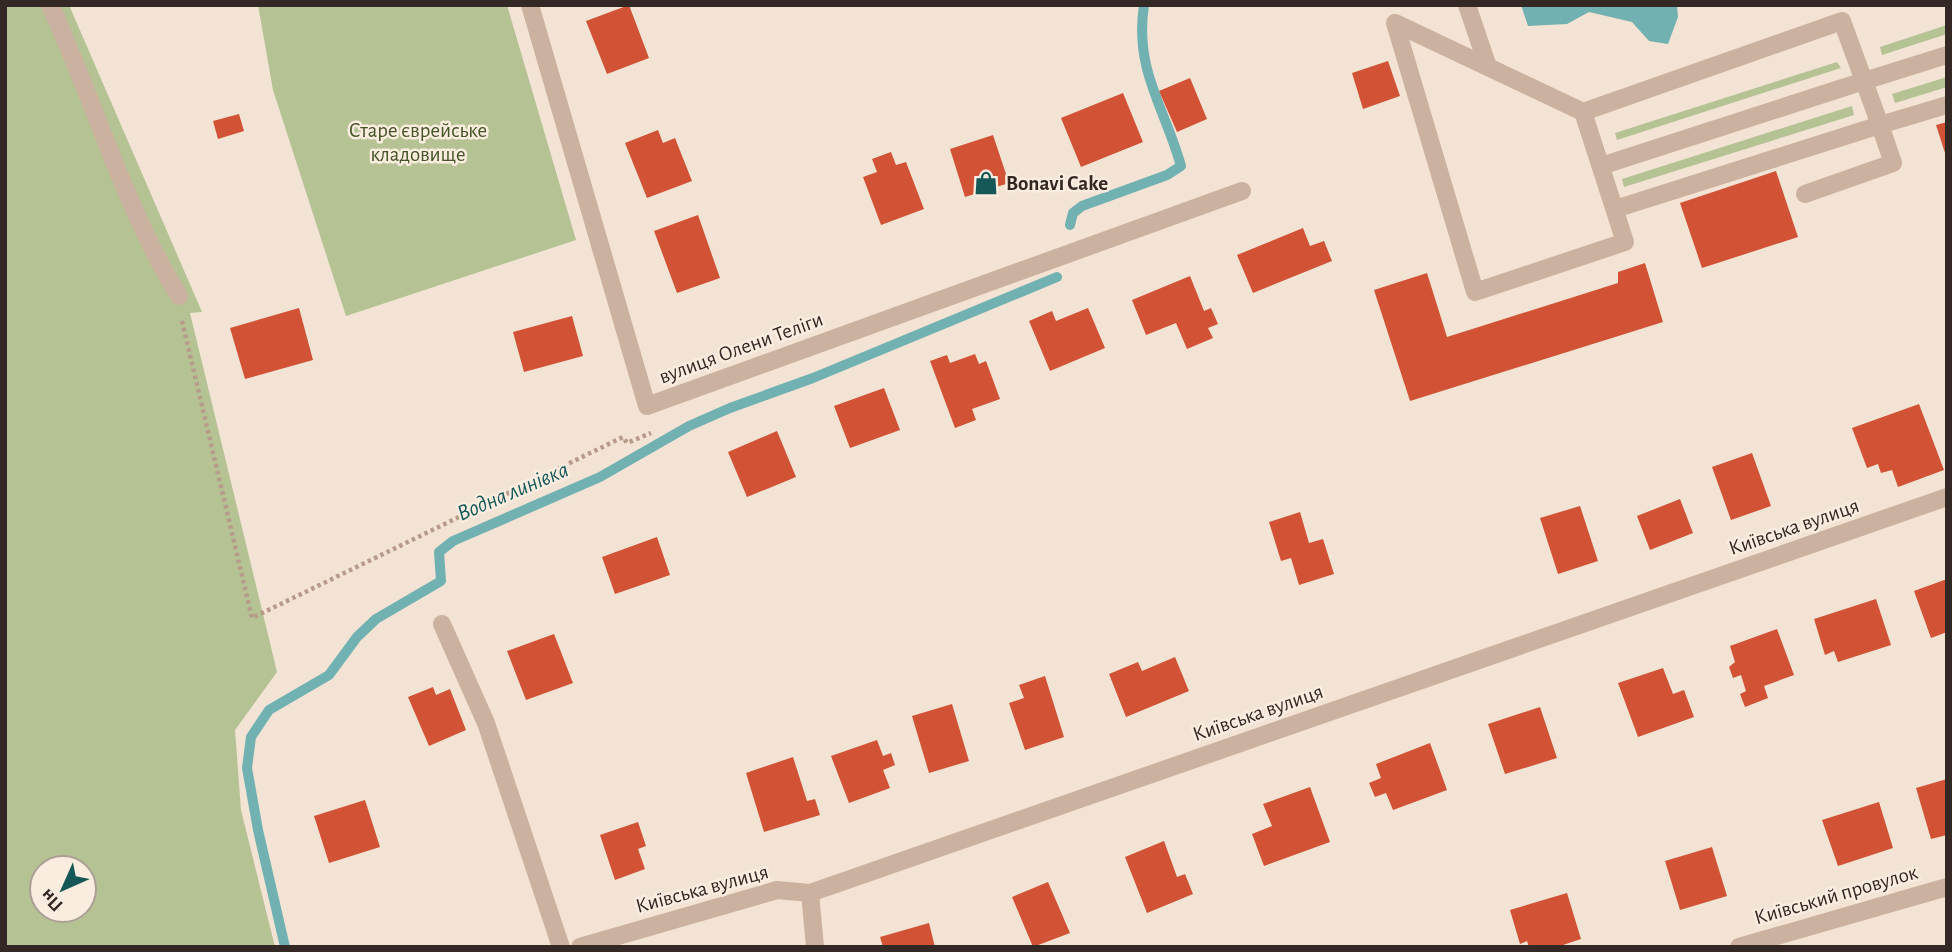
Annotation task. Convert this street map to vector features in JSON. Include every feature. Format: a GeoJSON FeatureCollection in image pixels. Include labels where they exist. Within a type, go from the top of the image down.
{"type":"FeatureCollection","features":[{"type":"Feature","properties":{"kind":"street"},"geometry":{"type":"LineString","coordinates":[[50,5],[81,72],[151,251],[179,296]]}},
{"type":"Feature","properties":{"kind":"street","name":"вулиця Олени Теліги"},"geometry":{"type":"LineString","coordinates":[[530,5],[647,406],[1242,191]]}},
{"type":"Feature","properties":{"kind":"street"},"geometry":{"type":"LineString","coordinates":[[1467,5],[1488,67]]}},
{"type":"Feature","properties":{"kind":"street"},"geometry":{"type":"LineString","coordinates":[[1583,112],[1839,13],[1893,163],[1805,194]]}},
{"type":"Feature","properties":{"kind":"street"},"geometry":{"type":"LineString","coordinates":[[1395,23],[1583,112],[1625,242],[1475,292],[1395,23]]}},
{"type":"Feature","properties":{"kind":"street"},"geometry":{"type":"LineString","coordinates":[[1601,166],[1947,55]]}},
{"type":"Feature","properties":{"kind":"street"},"geometry":{"type":"LineString","coordinates":[[1615,209],[1947,104]]}},
{"type":"Feature","properties":{"kind":"street","name":"Київська вулиця"},"geometry":{"type":"LineString","coordinates":[[580,947],[777,890],[810,893],[1947,498]]}},
{"type":"Feature","properties":{"kind":"street"},"geometry":{"type":"LineString","coordinates":[[442,624],[486,723],[561,947]]}},
{"type":"Feature","properties":{"kind":"street","name":"Київський провулок"},"geometry":{"type":"LineString","coordinates":[[1739,947],[1947,887]]}},
{"type":"Feature","properties":{"kind":"street"},"geometry":{"type":"LineString","coordinates":[[810,893],[815,947]]}},
{"type":"Feature","properties":{"kind":"path"},"geometry":{"type":"LineString","coordinates":[[179,296],[178,307],[253,618],[623,437],[627,443],[652,433],[647,406]]}},
{"type":"Feature","properties":{"kind":"green space"},"geometry":{"type":"Polygon","coordinates":[[[5,5],[69,5],[202,312],[190,313],[277,672],[235,730],[241,810],[275,947],[5,947],[5,5]]]}},
{"type":"Feature","properties":{"kind":"green space","name":"Старе єврейське кладовище"},"geometry":{"type":"Polygon","coordinates":[[[258,5],[507,5],[576,240],[346,316],[273,90],[258,5]]]}},
{"type":"Feature","properties":{"kind":"green space"},"geometry":{"type":"Polygon","coordinates":[[[1947,25],[1947,34],[1882,55],[1880,47],[1947,25]]]}},
{"type":"Feature","properties":{"kind":"green space"},"geometry":{"type":"Polygon","coordinates":[[[1837,62],[1841,68],[1617,140],[1615,133],[1837,62]]]}},
{"type":"Feature","properties":{"kind":"green space"},"geometry":{"type":"Polygon","coordinates":[[[1947,77],[1947,87],[1895,103],[1892,94],[1947,77]]]}},
{"type":"Feature","properties":{"kind":"green space"},"geometry":{"type":"Polygon","coordinates":[[[1852,106],[1854,115],[1624,187],[1622,179],[1852,106]]]}},
{"type":"Feature","properties":{"kind":"water"},"geometry":{"type":"Polygon","coordinates":[[[1521,5],[1677,5],[1678,17],[1668,44],[1649,41],[1632,22],[1589,12],[1567,24],[1528,26],[1521,5]]]}},
{"type":"Feature","properties":{"kind":"building"},"geometry":{"type":"Polygon","coordinates":[[[629,5],[649,58],[607,74],[586,21],[629,5]]]}},
{"type":"Feature","properties":{"kind":"building"},"geometry":{"type":"Polygon","coordinates":[[[1388,61],[1400,96],[1363,109],[1352,73],[1388,61]]]}},
{"type":"Feature","properties":{"kind":"building"},"geometry":{"type":"Polygon","coordinates":[[[1190,78],[1207,119],[1177,132],[1159,91],[1190,78]]]}},
{"type":"Feature","properties":{"kind":"building"},"geometry":{"type":"Polygon","coordinates":[[[1123,93],[1143,142],[1081,167],[1061,118],[1123,93]]]}},
{"type":"Feature","properties":{"kind":"building"},"geometry":{"type":"Polygon","coordinates":[[[239,114],[244,131],[218,139],[213,121],[239,114]]]}},
{"type":"Feature","properties":{"kind":"building"},"geometry":{"type":"Polygon","coordinates":[[[1947,122],[1947,156],[1946,156],[1936,125],[1947,122]]]}},
{"type":"Feature","properties":{"kind":"building"},"geometry":{"type":"Polygon","coordinates":[[[658,130],[663,143],[675,138],[692,181],[647,198],[625,143],[658,130]]]}},
{"type":"Feature","properties":{"kind":"building"},"geometry":{"type":"Polygon","coordinates":[[[993,135],[1009,183],[965,197],[950,149],[993,135]]]}},
{"type":"Feature","properties":{"kind":"building"},"geometry":{"type":"Polygon","coordinates":[[[891,152],[896,165],[906,162],[924,209],[881,225],[863,177],[877,172],[872,159],[891,152]]]}},
{"type":"Feature","properties":{"kind":"building"},"geometry":{"type":"Polygon","coordinates":[[[1776,171],[1798,237],[1702,268],[1680,203],[1776,171]]]}},
{"type":"Feature","properties":{"kind":"building"},"geometry":{"type":"Polygon","coordinates":[[[698,215],[720,278],[677,293],[654,231],[698,215]]]}},
{"type":"Feature","properties":{"kind":"building"},"geometry":{"type":"Polygon","coordinates":[[[1303,228],[1310,246],[1324,241],[1332,261],[1253,293],[1237,255],[1303,228]]]}},
{"type":"Feature","properties":{"kind":"building"},"geometry":{"type":"Polygon","coordinates":[[[1645,263],[1663,322],[1410,401],[1374,290],[1427,273],[1447,337],[1618,283],[1618,272],[1645,263]]]}},
{"type":"Feature","properties":{"kind":"building"},"geometry":{"type":"Polygon","coordinates":[[[1190,276],[1204,311],[1211,308],[1218,324],[1208,328],[1213,338],[1187,349],[1176,323],[1146,335],[1132,300],[1190,276]]]}},
{"type":"Feature","properties":{"kind":"building"},"geometry":{"type":"Polygon","coordinates":[[[299,308],[313,360],[245,379],[230,328],[299,308]]]}},
{"type":"Feature","properties":{"kind":"building"},"geometry":{"type":"Polygon","coordinates":[[[1088,308],[1105,348],[1050,371],[1029,321],[1052,311],[1056,321],[1088,308]]]}},
{"type":"Feature","properties":{"kind":"building"},"geometry":{"type":"Polygon","coordinates":[[[572,316],[583,356],[524,372],[513,332],[572,316]]]}},
{"type":"Feature","properties":{"kind":"building"},"geometry":{"type":"Polygon","coordinates":[[[975,354],[979,364],[986,361],[1000,399],[972,409],[976,420],[955,428],[930,361],[947,355],[950,363],[975,354]]]}},
{"type":"Feature","properties":{"kind":"building"},"geometry":{"type":"Polygon","coordinates":[[[884,388],[900,430],[850,448],[834,406],[884,388]]]}},
{"type":"Feature","properties":{"kind":"building"},"geometry":{"type":"Polygon","coordinates":[[[1919,404],[1944,470],[1898,487],[1892,470],[1881,473],[1878,464],[1867,468],[1852,428],[1919,404]]]}},
{"type":"Feature","properties":{"kind":"building"},"geometry":{"type":"Polygon","coordinates":[[[777,431],[796,477],[747,497],[728,452],[777,431]]]}},
{"type":"Feature","properties":{"kind":"building"},"geometry":{"type":"Polygon","coordinates":[[[1752,453],[1771,506],[1731,520],[1712,467],[1752,453]]]}},
{"type":"Feature","properties":{"kind":"building"},"geometry":{"type":"Polygon","coordinates":[[[1680,499],[1693,533],[1650,550],[1637,516],[1680,499]]]}},
{"type":"Feature","properties":{"kind":"building"},"geometry":{"type":"Polygon","coordinates":[[[1580,506],[1598,561],[1558,574],[1540,518],[1580,506]]]}},
{"type":"Feature","properties":{"kind":"building"},"geometry":{"type":"Polygon","coordinates":[[[1300,512],[1309,543],[1323,539],[1334,574],[1299,585],[1291,558],[1281,561],[1269,522],[1300,512]]]}},
{"type":"Feature","properties":{"kind":"building"},"geometry":{"type":"Polygon","coordinates":[[[657,537],[670,575],[615,594],[602,557],[657,537]]]}},
{"type":"Feature","properties":{"kind":"building"},"geometry":{"type":"Polygon","coordinates":[[[1947,579],[1947,632],[1931,638],[1914,591],[1947,579]]]}},
{"type":"Feature","properties":{"kind":"building"},"geometry":{"type":"Polygon","coordinates":[[[1876,599],[1891,645],[1838,662],[1834,651],[1825,655],[1814,619],[1876,599]]]}},
{"type":"Feature","properties":{"kind":"building"},"geometry":{"type":"Polygon","coordinates":[[[1777,629],[1794,675],[1764,686],[1768,698],[1745,707],[1740,694],[1746,691],[1741,675],[1733,678],[1729,667],[1735,662],[1730,646],[1777,629]]]}},
{"type":"Feature","properties":{"kind":"building"},"geometry":{"type":"Polygon","coordinates":[[[554,634],[573,683],[526,700],[507,651],[554,634]]]}},
{"type":"Feature","properties":{"kind":"building"},"geometry":{"type":"Polygon","coordinates":[[[1175,657],[1189,691],[1126,717],[1109,674],[1138,662],[1142,671],[1175,657]]]}},
{"type":"Feature","properties":{"kind":"building"},"geometry":{"type":"Polygon","coordinates":[[[1663,668],[1673,694],[1684,690],[1694,717],[1638,737],[1618,683],[1663,668]]]}},
{"type":"Feature","properties":{"kind":"building"},"geometry":{"type":"Polygon","coordinates":[[[1045,676],[1064,737],[1025,750],[1009,703],[1024,698],[1019,685],[1045,676]]]}},
{"type":"Feature","properties":{"kind":"building"},"geometry":{"type":"Polygon","coordinates":[[[433,687],[436,695],[450,689],[466,730],[429,746],[408,697],[433,687]]]}},
{"type":"Feature","properties":{"kind":"building"},"geometry":{"type":"Polygon","coordinates":[[[952,704],[969,761],[929,773],[912,716],[952,704]]]}},
{"type":"Feature","properties":{"kind":"building"},"geometry":{"type":"Polygon","coordinates":[[[1540,707],[1557,758],[1505,774],[1488,724],[1540,707]]]}},
{"type":"Feature","properties":{"kind":"building"},"geometry":{"type":"Polygon","coordinates":[[[877,740],[883,756],[891,753],[895,765],[883,770],[890,788],[849,803],[831,756],[877,740]]]}},
{"type":"Feature","properties":{"kind":"building"},"geometry":{"type":"Polygon","coordinates":[[[1430,743],[1447,790],[1393,810],[1386,793],[1375,797],[1369,783],[1381,778],[1376,764],[1430,743]]]}},
{"type":"Feature","properties":{"kind":"building"},"geometry":{"type":"Polygon","coordinates":[[[793,757],[807,801],[815,799],[820,815],[764,832],[746,773],[793,757]]]}},
{"type":"Feature","properties":{"kind":"building"},"geometry":{"type":"Polygon","coordinates":[[[1947,779],[1947,835],[1931,839],[1916,788],[1947,779]]]}},
{"type":"Feature","properties":{"kind":"building"},"geometry":{"type":"Polygon","coordinates":[[[1310,787],[1330,842],[1264,866],[1252,834],[1272,826],[1263,804],[1310,787]]]}},
{"type":"Feature","properties":{"kind":"building"},"geometry":{"type":"Polygon","coordinates":[[[365,800],[380,847],[329,863],[314,816],[365,800]]]}},
{"type":"Feature","properties":{"kind":"building"},"geometry":{"type":"Polygon","coordinates":[[[1879,802],[1893,848],[1838,866],[1822,820],[1879,802]]]}},
{"type":"Feature","properties":{"kind":"building"},"geometry":{"type":"Polygon","coordinates":[[[638,822],[646,846],[638,849],[645,869],[615,880],[600,835],[638,822]]]}},
{"type":"Feature","properties":{"kind":"building"},"geometry":{"type":"Polygon","coordinates":[[[1164,841],[1177,877],[1185,874],[1193,894],[1147,913],[1125,857],[1164,841]]]}},
{"type":"Feature","properties":{"kind":"building"},"geometry":{"type":"Polygon","coordinates":[[[1712,847],[1727,896],[1680,910],[1665,861],[1712,847]]]}},
{"type":"Feature","properties":{"kind":"building"},"geometry":{"type":"Polygon","coordinates":[[[1048,882],[1070,933],[1033,947],[1012,897],[1048,882]]]}},
{"type":"Feature","properties":{"kind":"building"},"geometry":{"type":"Polygon","coordinates":[[[1567,893],[1581,939],[1557,947],[1529,947],[1527,941],[1520,944],[1510,910],[1567,893]]]}},
{"type":"Feature","properties":{"kind":"building"},"geometry":{"type":"Polygon","coordinates":[[[929,923],[935,947],[883,947],[880,937],[929,923]]]}},
{"type":"Feature","properties":{"kind":"waterway","name":"Водна линівка"},"geometry":{"type":"LineString","coordinates":[[1070,225],[1073,213],[1082,206],[1167,175],[1181,166],[1147,69],[1142,28],[1144,5]]}},
{"type":"Feature","properties":{"kind":"waterway","name":"Водна линівка"},"geometry":{"type":"LineString","coordinates":[[285,947],[258,830],[247,768],[251,737],[269,710],[329,675],[357,637],[376,619],[441,581],[439,552],[453,541],[600,477],[689,426],[1057,277]]}},
{"type":"Feature","properties":{"kind":"place","name":"Bonavi Cake"},"geometry":{"type":"Point","coordinates":[986,183]}}]}
